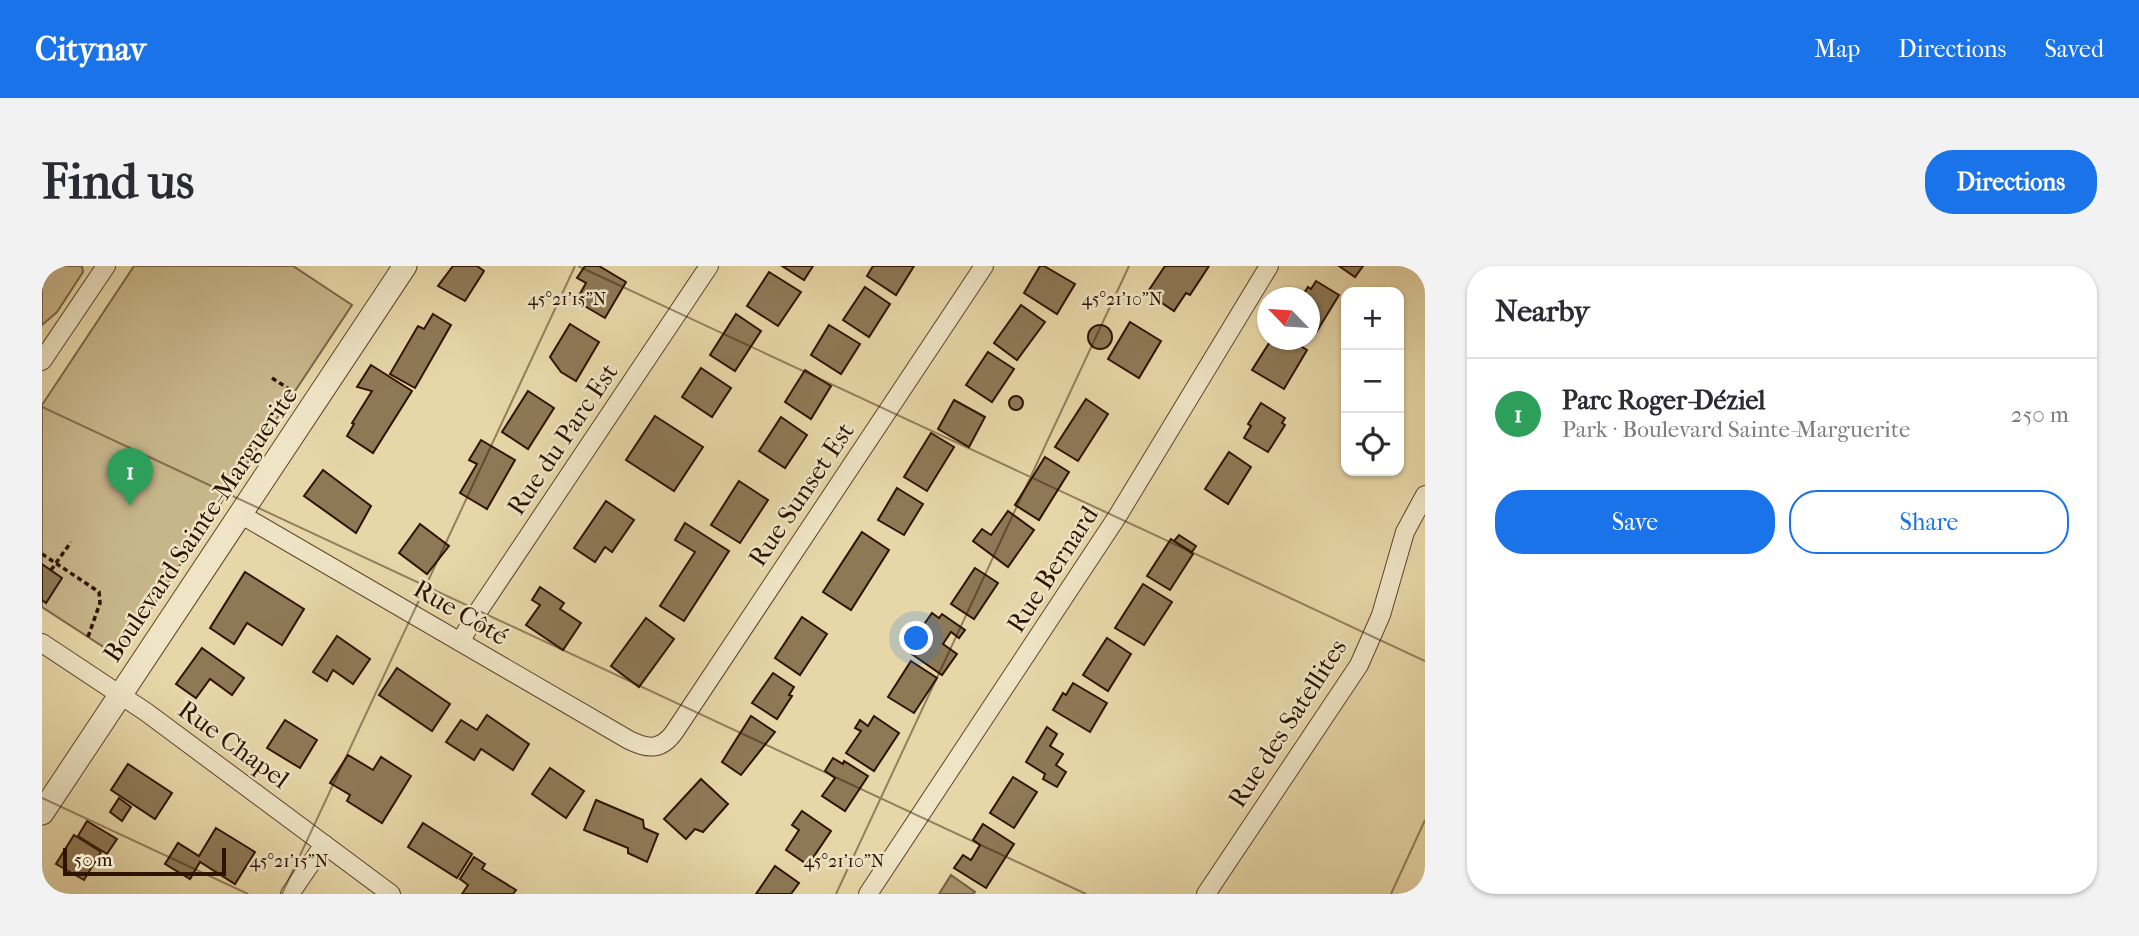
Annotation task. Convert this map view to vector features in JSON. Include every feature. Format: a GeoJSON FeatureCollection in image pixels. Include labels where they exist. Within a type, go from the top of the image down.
{"type":"FeatureCollection","features":[{"type":"Feature","properties":{"kind":"street"},"geometry":{"type":"LineString","coordinates":[[42,361],[106,266]]}},
{"type":"Feature","properties":{"kind":"street","name":"Boulevard Sainte-Marguerite"},"geometry":{"type":"LineString","coordinates":[[42,813],[405,266]]}},
{"type":"Feature","properties":{"kind":"street","name":"Rue du Parc Est"},"geometry":{"type":"LineString","coordinates":[[461,641],[473,619],[709,266]]}},
{"type":"Feature","properties":{"kind":"street","name":"Rue Sunset Est"},"geometry":{"type":"LineString","coordinates":[[658,747],[675,731],[984,266]]}},
{"type":"Feature","properties":{"kind":"street","name":"Rue Bernard"},"geometry":{"type":"LineString","coordinates":[[868,894],[1117,517],[1269,266]]}},
{"type":"Feature","properties":{"kind":"street","name":"Rue des Satellites"},"geometry":{"type":"LineString","coordinates":[[1206,894],[1359,665],[1381,615],[1405,532],[1425,495]]}},
{"type":"Feature","properties":{"kind":"street","name":"Rue Côté"},"geometry":{"type":"LineString","coordinates":[[240,514],[629,740],[650,748],[658,747]]}},
{"type":"Feature","properties":{"kind":"street","name":"Rue Chapel"},"geometry":{"type":"LineString","coordinates":[[42,643],[120,694],[391,894]]}},
{"type":"Feature","properties":{"kind":"street"},"geometry":{"type":"LineString","coordinates":[[290,894],[324,844]]}},
{"type":"Feature","properties":{"kind":"path"},"geometry":{"type":"LineString","coordinates":[[272,378],[289,389],[283,397],[291,402]]}},
{"type":"Feature","properties":{"kind":"path"},"geometry":{"type":"LineString","coordinates":[[51,570],[71,542]]}},
{"type":"Feature","properties":{"kind":"path"},"geometry":{"type":"LineString","coordinates":[[42,554],[99,592],[101,596],[88,637]]}},
{"type":"Feature","properties":{"kind":"shaded area"},"geometry":{"type":"Polygon","coordinates":[[[42,266],[82,266],[83,272],[57,312],[42,325],[42,266]]]}},
{"type":"Feature","properties":{"kind":"shaded area"},"geometry":{"type":"Polygon","coordinates":[[[134,266],[293,266],[352,305],[119,657],[42,607],[42,405],[134,266]]]}},
{"type":"Feature","properties":{"kind":"shaded area"},"geometry":{"type":"Polygon","coordinates":[[[951,875],[975,892],[939,894],[951,875]]]}},
{"type":"Feature","properties":{"kind":"building"},"geometry":{"type":"Polygon","coordinates":[[[453,266],[477,266],[484,271],[465,301],[438,286],[453,266]]]}},
{"type":"Feature","properties":{"kind":"building"},"geometry":{"type":"Polygon","coordinates":[[[585,266],[599,266],[626,282],[605,318],[576,301],[586,283],[577,278],[585,266]]]}},
{"type":"Feature","properties":{"kind":"building"},"geometry":{"type":"Polygon","coordinates":[[[782,266],[813,266],[804,280],[782,266]]]}},
{"type":"Feature","properties":{"kind":"building"},"geometry":{"type":"Polygon","coordinates":[[[873,266],[914,266],[896,295],[867,276],[873,266]]]}},
{"type":"Feature","properties":{"kind":"building"},"geometry":{"type":"Polygon","coordinates":[[[1040,266],[1075,284],[1057,314],[1024,293],[1040,266]]]}},
{"type":"Feature","properties":{"kind":"building"},"geometry":{"type":"Polygon","coordinates":[[[1165,266],[1209,266],[1190,295],[1186,293],[1174,311],[1147,293],[1165,266]]]}},
{"type":"Feature","properties":{"kind":"building"},"geometry":{"type":"Polygon","coordinates":[[[1339,266],[1363,266],[1355,277],[1339,266]]]}},
{"type":"Feature","properties":{"kind":"building"},"geometry":{"type":"Polygon","coordinates":[[[769,272],[801,292],[778,326],[747,306],[769,272]]]}},
{"type":"Feature","properties":{"kind":"building"},"geometry":{"type":"Polygon","coordinates":[[[1316,281],[1339,295],[1320,326],[1320,287],[1312,287],[1316,281]]]}},
{"type":"Feature","properties":{"kind":"building"},"geometry":{"type":"Polygon","coordinates":[[[865,287],[890,304],[869,337],[843,320],[865,287]]]}},
{"type":"Feature","properties":{"kind":"building"},"geometry":{"type":"Polygon","coordinates":[[[1021,305],[1045,322],[1017,360],[994,343],[1021,305]]]}},
{"type":"Feature","properties":{"kind":"building"},"geometry":{"type":"Polygon","coordinates":[[[433,314],[451,325],[415,388],[390,374],[418,326],[424,329],[433,314]]]}},
{"type":"Feature","properties":{"kind":"building"},"geometry":{"type":"Polygon","coordinates":[[[736,314],[761,331],[735,371],[710,355],[736,314]]]}},
{"type":"Feature","properties":{"kind":"building"},"geometry":{"type":"Polygon","coordinates":[[[1130,322],[1161,341],[1139,378],[1108,359],[1130,322]]]}},
{"type":"Feature","properties":{"kind":"building"},"geometry":{"type":"Polygon","coordinates":[[[570,324],[599,342],[576,381],[561,372],[550,357],[570,324]]]}},
{"type":"Feature","properties":{"kind":"building"},"geometry":{"type":"Polygon","coordinates":[[[829,325],[860,344],[841,374],[811,355],[829,325]]]}},
{"type":"Feature","properties":{"kind":"building"},"geometry":{"type":"Polygon","coordinates":[[[1100,325],[1108,329],[1112,337],[1108,345],[1100,349],[1092,345],[1088,337],[1092,329],[1100,325]]]}},
{"type":"Feature","properties":{"kind":"building"},"geometry":{"type":"Polygon","coordinates":[[[1265,350],[1307,350],[1284,389],[1252,370],[1265,350]]]}},
{"type":"Feature","properties":{"kind":"building"},"geometry":{"type":"Polygon","coordinates":[[[988,352],[1014,369],[992,402],[966,385],[988,352]]]}},
{"type":"Feature","properties":{"kind":"building"},"geometry":{"type":"Polygon","coordinates":[[[371,365],[412,391],[373,453],[347,436],[372,391],[357,387],[371,365]]]}},
{"type":"Feature","properties":{"kind":"building"},"geometry":{"type":"Polygon","coordinates":[[[701,368],[731,388],[712,417],[682,397],[701,368]]]}},
{"type":"Feature","properties":{"kind":"building"},"geometry":{"type":"Polygon","coordinates":[[[805,370],[831,386],[811,419],[785,402],[805,370]]]}},
{"type":"Feature","properties":{"kind":"building"},"geometry":{"type":"Polygon","coordinates":[[[528,391],[554,408],[528,449],[502,432],[528,391]]]}},
{"type":"Feature","properties":{"kind":"building"},"geometry":{"type":"Polygon","coordinates":[[[1016,396],[1021,398],[1021,408],[1016,410],[1011,408],[1009,403],[1011,398],[1016,396]]]}},
{"type":"Feature","properties":{"kind":"building"},"geometry":{"type":"Polygon","coordinates":[[[1086,399],[1108,414],[1078,461],[1055,447],[1086,399]]]}},
{"type":"Feature","properties":{"kind":"building"},"geometry":{"type":"Polygon","coordinates":[[[954,400],[985,417],[969,447],[938,429],[954,400]]]}},
{"type":"Feature","properties":{"kind":"building"},"geometry":{"type":"Polygon","coordinates":[[[1261,403],[1285,418],[1282,423],[1285,425],[1268,452],[1244,438],[1251,426],[1248,424],[1261,403]]]}},
{"type":"Feature","properties":{"kind":"building"},"geometry":{"type":"Polygon","coordinates":[[[655,416],[703,447],[674,491],[626,460],[655,416]]]}},
{"type":"Feature","properties":{"kind":"building"},"geometry":{"type":"Polygon","coordinates":[[[781,417],[807,435],[785,468],[759,451],[781,417]]]}},
{"type":"Feature","properties":{"kind":"building"},"geometry":{"type":"Polygon","coordinates":[[[931,433],[954,447],[927,491],[904,477],[931,433]]]}},
{"type":"Feature","properties":{"kind":"building"},"geometry":{"type":"Polygon","coordinates":[[[481,440],[515,460],[487,509],[460,493],[477,464],[469,460],[481,440]]]}},
{"type":"Feature","properties":{"kind":"building"},"geometry":{"type":"Polygon","coordinates":[[[1229,452],[1251,467],[1228,504],[1205,489],[1229,452]]]}},
{"type":"Feature","properties":{"kind":"building"},"geometry":{"type":"Polygon","coordinates":[[[1045,457],[1069,472],[1039,520],[1015,505],[1045,457]]]}},
{"type":"Feature","properties":{"kind":"building"},"geometry":{"type":"Polygon","coordinates":[[[323,470],[371,506],[356,533],[304,496],[323,470]]]}},
{"type":"Feature","properties":{"kind":"building"},"geometry":{"type":"Polygon","coordinates":[[[739,481],[768,500],[740,543],[711,525],[739,481]]]}},
{"type":"Feature","properties":{"kind":"building"},"geometry":{"type":"Polygon","coordinates":[[[897,488],[923,504],[904,535],[878,520],[897,488]]]}},
{"type":"Feature","properties":{"kind":"building"},"geometry":{"type":"Polygon","coordinates":[[[606,501],[634,520],[612,552],[605,547],[595,562],[574,548],[606,501]]]}},
{"type":"Feature","properties":{"kind":"building"},"geometry":{"type":"Polygon","coordinates":[[[1008,511],[1034,530],[1008,567],[973,541],[982,529],[991,535],[1008,511]]]}},
{"type":"Feature","properties":{"kind":"building"},"geometry":{"type":"Polygon","coordinates":[[[685,523],[729,551],[684,621],[660,606],[695,552],[675,540],[685,523]]]}},
{"type":"Feature","properties":{"kind":"building"},"geometry":{"type":"Polygon","coordinates":[[[420,524],[449,546],[427,574],[399,553],[420,524]]]}},
{"type":"Feature","properties":{"kind":"building"},"geometry":{"type":"Polygon","coordinates":[[[862,532],[889,550],[851,610],[823,592],[862,532]]]}},
{"type":"Feature","properties":{"kind":"building"},"geometry":{"type":"Polygon","coordinates":[[[1179,535],[1196,546],[1192,552],[1174,541],[1179,535]]]}},
{"type":"Feature","properties":{"kind":"building"},"geometry":{"type":"Polygon","coordinates":[[[1171,539],[1193,554],[1170,590],[1147,576],[1171,539]]]}},
{"type":"Feature","properties":{"kind":"building"},"geometry":{"type":"Polygon","coordinates":[[[42,564],[62,578],[46,603],[42,600],[42,564]]]}},
{"type":"Feature","properties":{"kind":"building"},"geometry":{"type":"Polygon","coordinates":[[[975,568],[998,583],[974,619],[951,604],[975,568]]]}},
{"type":"Feature","properties":{"kind":"building"},"geometry":{"type":"Polygon","coordinates":[[[245,572],[304,609],[282,645],[247,623],[234,644],[210,628],[245,572]]]}},
{"type":"Feature","properties":{"kind":"building"},"geometry":{"type":"Polygon","coordinates":[[[1143,584],[1172,602],[1144,645],[1115,628],[1143,584]]]}},
{"type":"Feature","properties":{"kind":"building"},"geometry":{"type":"Polygon","coordinates":[[[540,587],[564,603],[560,609],[581,623],[563,650],[526,625],[540,605],[532,600],[540,587]]]}},
{"type":"Feature","properties":{"kind":"building"},"geometry":{"type":"Polygon","coordinates":[[[932,613],[939,618],[942,614],[965,630],[959,638],[951,632],[943,644],[957,654],[942,675],[906,650],[932,613]]]}},
{"type":"Feature","properties":{"kind":"building"},"geometry":{"type":"Polygon","coordinates":[[[802,617],[827,634],[800,675],[775,658],[802,617]]]}},
{"type":"Feature","properties":{"kind":"building"},"geometry":{"type":"Polygon","coordinates":[[[646,618],[674,639],[639,687],[611,666],[646,618]]]}},
{"type":"Feature","properties":{"kind":"building"},"geometry":{"type":"Polygon","coordinates":[[[337,636],[370,659],[353,684],[333,670],[327,681],[313,672],[337,636]]]}},
{"type":"Feature","properties":{"kind":"building"},"geometry":{"type":"Polygon","coordinates":[[[1107,638],[1131,654],[1108,691],[1083,675],[1107,638]]]}},
{"type":"Feature","properties":{"kind":"building"},"geometry":{"type":"Polygon","coordinates":[[[202,648],[244,678],[232,695],[210,679],[196,698],[176,684],[202,648]]]}},
{"type":"Feature","properties":{"kind":"building"},"geometry":{"type":"Polygon","coordinates":[[[911,661],[937,678],[914,713],[888,697],[911,661]]]}},
{"type":"Feature","properties":{"kind":"building"},"geometry":{"type":"Polygon","coordinates":[[[397,668],[450,704],[432,731],[379,695],[397,668]]]}},
{"type":"Feature","properties":{"kind":"building"},"geometry":{"type":"Polygon","coordinates":[[[773,673],[794,687],[789,695],[792,696],[777,719],[752,703],[773,673]]]}},
{"type":"Feature","properties":{"kind":"building"},"geometry":{"type":"Polygon","coordinates":[[[1073,683],[1107,703],[1090,732],[1053,710],[1073,683]]]}},
{"type":"Feature","properties":{"kind":"building"},"geometry":{"type":"Polygon","coordinates":[[[487,715],[529,744],[513,770],[481,749],[474,760],[446,742],[461,720],[477,730],[487,715]]]}},
{"type":"Feature","properties":{"kind":"building"},"geometry":{"type":"Polygon","coordinates":[[[751,716],[775,732],[741,775],[722,762],[751,716]]]}},
{"type":"Feature","properties":{"kind":"building"},"geometry":{"type":"Polygon","coordinates":[[[874,716],[899,733],[874,771],[846,753],[861,731],[855,728],[860,720],[868,726],[874,716]]]}},
{"type":"Feature","properties":{"kind":"building"},"geometry":{"type":"Polygon","coordinates":[[[285,720],[317,740],[300,768],[267,748],[285,720]]]}},
{"type":"Feature","properties":{"kind":"building"},"geometry":{"type":"Polygon","coordinates":[[[1047,727],[1057,734],[1050,746],[1063,754],[1056,765],[1066,772],[1057,787],[1043,779],[1045,774],[1026,762],[1047,727]]]}},
{"type":"Feature","properties":{"kind":"building"},"geometry":{"type":"Polygon","coordinates":[[[348,755],[373,770],[381,757],[411,776],[382,823],[347,801],[350,795],[330,783],[348,755]]]}},
{"type":"Feature","properties":{"kind":"building"},"geometry":{"type":"Polygon","coordinates":[[[833,758],[843,764],[844,761],[868,776],[845,811],[822,796],[835,778],[825,771],[833,758]]]}},
{"type":"Feature","properties":{"kind":"building"},"geometry":{"type":"Polygon","coordinates":[[[128,764],[172,793],[155,819],[111,790],[128,764]]]}},
{"type":"Feature","properties":{"kind":"building"},"geometry":{"type":"Polygon","coordinates":[[[550,768],[584,791],[566,818],[532,794],[550,768]]]}},
{"type":"Feature","properties":{"kind":"building"},"geometry":{"type":"Polygon","coordinates":[[[1013,777],[1037,792],[1014,828],[990,813],[1013,777]]]}},
{"type":"Feature","properties":{"kind":"building"},"geometry":{"type":"Polygon","coordinates":[[[701,779],[728,804],[703,832],[695,829],[686,839],[664,819],[701,779]]]}},
{"type":"Feature","properties":{"kind":"building"},"geometry":{"type":"Polygon","coordinates":[[[119,798],[131,807],[122,821],[110,812],[119,798]]]}},
{"type":"Feature","properties":{"kind":"building"},"geometry":{"type":"Polygon","coordinates":[[[596,800],[643,820],[644,828],[658,834],[647,862],[628,853],[628,848],[584,830],[596,800]]]}},
{"type":"Feature","properties":{"kind":"building"},"geometry":{"type":"Polygon","coordinates":[[[802,811],[831,831],[808,865],[786,850],[799,830],[792,825],[802,811]]]}},
{"type":"Feature","properties":{"kind":"building"},"geometry":{"type":"Polygon","coordinates":[[[87,821],[117,839],[107,854],[78,836],[87,821]]]}},
{"type":"Feature","properties":{"kind":"building"},"geometry":{"type":"Polygon","coordinates":[[[423,823],[472,854],[457,878],[408,847],[423,823]]]}},
{"type":"Feature","properties":{"kind":"building"},"geometry":{"type":"Polygon","coordinates":[[[983,824],[1014,844],[986,888],[954,868],[963,855],[971,860],[980,845],[973,840],[983,824]]]}},
{"type":"Feature","properties":{"kind":"building"},"geometry":{"type":"Polygon","coordinates":[[[216,828],[255,852],[235,884],[200,862],[190,879],[165,864],[178,843],[199,856],[216,828]]]}},
{"type":"Feature","properties":{"kind":"building"},"geometry":{"type":"Polygon","coordinates":[[[74,835],[101,852],[84,880],[56,864],[74,835]]]}},
{"type":"Feature","properties":{"kind":"building"},"geometry":{"type":"Polygon","coordinates":[[[474,857],[485,864],[482,869],[516,890],[513,894],[462,894],[468,885],[460,879],[474,857]]]}},
{"type":"Feature","properties":{"kind":"building"},"geometry":{"type":"Polygon","coordinates":[[[775,866],[799,883],[791,894],[756,894],[775,866]]]}},
{"type":"Feature","properties":{"kind":"place","name":"Parc Roger-Déziel"},"geometry":{"type":"Point","coordinates":[130,506]}}]}
